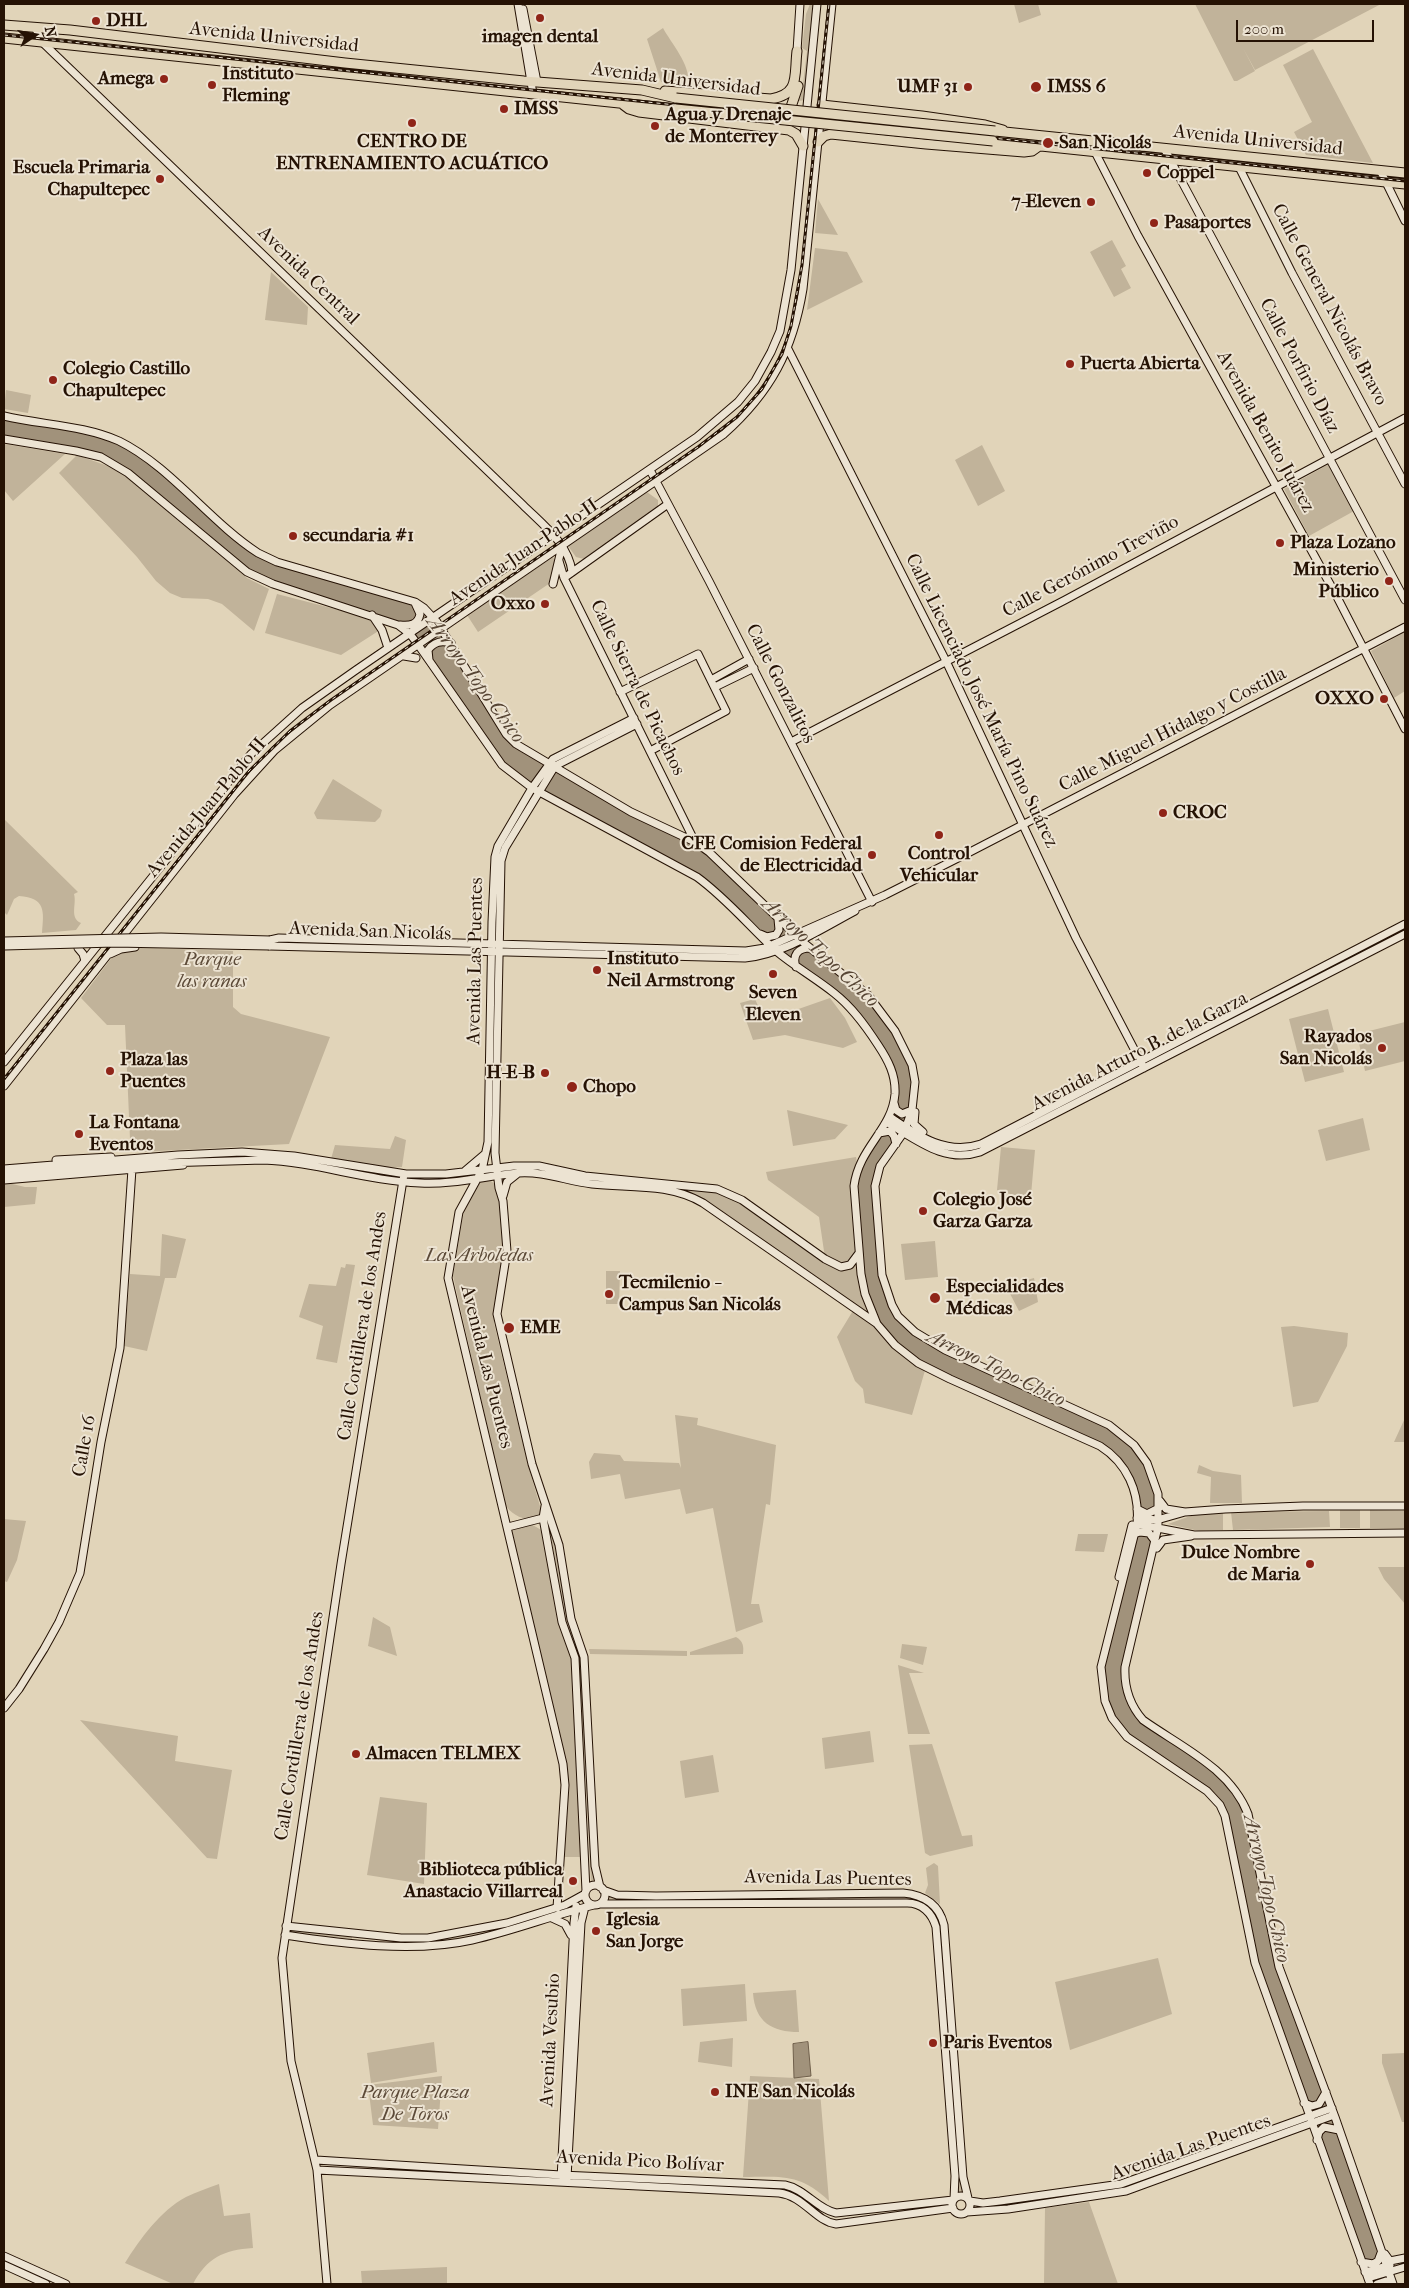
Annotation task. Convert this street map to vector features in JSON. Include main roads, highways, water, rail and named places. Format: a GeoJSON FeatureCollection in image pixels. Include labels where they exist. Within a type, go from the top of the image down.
{"type":"FeatureCollection","features":[{"type":"Feature","properties":{"kind":"highway","name":"Avenida Universidad"},"geometry":{"type":"LineString","coordinates":[[4,25],[534,82],[642,90],[676,98],[1405,173]]}},
{"type":"Feature","properties":{"kind":"highway","name":"Avenida Universidad"},"geometry":{"type":"LineString","coordinates":[[4,38],[1405,184]]}},
{"type":"Feature","properties":{"kind":"highway"},"geometry":{"type":"LineString","coordinates":[[642,90],[771,99],[784,97],[792,90],[797,52],[801,53],[802,57],[796,92],[787,120],[775,129]]}},
{"type":"Feature","properties":{"kind":"highway"},"geometry":{"type":"LineString","coordinates":[[764,128],[774,122],[776,117],[775,105],[771,99]]}},
{"type":"Feature","properties":{"kind":"highway"},"geometry":{"type":"LineString","coordinates":[[621,102],[639,112],[792,132],[802,146]]}},
{"type":"Feature","properties":{"kind":"highway"},"geometry":{"type":"LineString","coordinates":[[822,105],[985,124],[1010,132]]}},
{"type":"Feature","properties":{"kind":"highway"},"geometry":{"type":"LineString","coordinates":[[858,108],[850,122],[854,133],[858,137]]}},
{"type":"Feature","properties":{"kind":"highway"},"geometry":{"type":"LineString","coordinates":[[818,142],[829,134],[1024,152],[1039,146]]}},
{"type":"Feature","properties":{"kind":"railway"},"geometry":{"type":"LineString","coordinates":[[4,1079],[249,771],[290,731],[331,700],[698,447],[737,417],[762,389],[782,354],[791,326],[802,265],[829,4]]}},
{"type":"Feature","properties":{"kind":"railway"},"geometry":{"type":"LineString","coordinates":[[4,35],[1405,181]]}},
{"type":"Feature","properties":{"kind":"place","name":"imagen dental"},"geometry":{"type":"Point","coordinates":[540,18]}},
{"type":"Feature","properties":{"kind":"place","name":"DHL"},"geometry":{"type":"Point","coordinates":[96,21]}},
{"type":"Feature","properties":{"kind":"place","name":"Amega"},"geometry":{"type":"Point","coordinates":[164,79]}},
{"type":"Feature","properties":{"kind":"place","name":"Instituto Fleming"},"geometry":{"type":"Point","coordinates":[212,85]}},
{"type":"Feature","properties":{"kind":"place","name":"UMF 31"},"geometry":{"type":"Point","coordinates":[968,87]}},
{"type":"Feature","properties":{"kind":"place","name":"IMSS 6"},"geometry":{"type":"Point","coordinates":[1036,87]}},
{"type":"Feature","properties":{"kind":"place","name":"IMSS"},"geometry":{"type":"Point","coordinates":[504,109]}},
{"type":"Feature","properties":{"kind":"place","name":"CENTRO DE ENTRENAMIENTO ACUÁTICO"},"geometry":{"type":"Point","coordinates":[412,123]}},
{"type":"Feature","properties":{"kind":"place","name":"Agua y Drenaje de Monterrey"},"geometry":{"type":"Point","coordinates":[655,126]}},
{"type":"Feature","properties":{"kind":"place","name":"San Nicolás"},"geometry":{"type":"Point","coordinates":[1048,143]}},
{"type":"Feature","properties":{"kind":"place","name":"Coppel"},"geometry":{"type":"Point","coordinates":[1147,173]}},
{"type":"Feature","properties":{"kind":"place","name":"Escuela Primaria Chapultepec"},"geometry":{"type":"Point","coordinates":[160,179]}},
{"type":"Feature","properties":{"kind":"place","name":"7-Eleven"},"geometry":{"type":"Point","coordinates":[1091,202]}},
{"type":"Feature","properties":{"kind":"place","name":"Pasaportes"},"geometry":{"type":"Point","coordinates":[1154,223]}},
{"type":"Feature","properties":{"kind":"place","name":"Puerta Abierta"},"geometry":{"type":"Point","coordinates":[1070,364]}},
{"type":"Feature","properties":{"kind":"place","name":"Colegio Castillo Chapultepec"},"geometry":{"type":"Point","coordinates":[53,380]}},
{"type":"Feature","properties":{"kind":"place","name":"secundaria #1"},"geometry":{"type":"Point","coordinates":[293,536]}},
{"type":"Feature","properties":{"kind":"place","name":"Plaza Lozano"},"geometry":{"type":"Point","coordinates":[1280,543]}},
{"type":"Feature","properties":{"kind":"place","name":"Ministerio Público"},"geometry":{"type":"Point","coordinates":[1389,581]}},
{"type":"Feature","properties":{"kind":"place","name":"Oxxo"},"geometry":{"type":"Point","coordinates":[545,604]}},
{"type":"Feature","properties":{"kind":"place","name":"OXXO"},"geometry":{"type":"Point","coordinates":[1384,699]}},
{"type":"Feature","properties":{"kind":"place","name":"CROC"},"geometry":{"type":"Point","coordinates":[1163,813]}},
{"type":"Feature","properties":{"kind":"place","name":"Control Vehicular"},"geometry":{"type":"Point","coordinates":[939,835]}},
{"type":"Feature","properties":{"kind":"place","name":"CFE Comision Federal de Electricidad"},"geometry":{"type":"Point","coordinates":[872,855]}},
{"type":"Feature","properties":{"kind":"place","name":"Instituto Neil Armstrong"},"geometry":{"type":"Point","coordinates":[597,970]}},
{"type":"Feature","properties":{"kind":"place","name":"Seven Eleven"},"geometry":{"type":"Point","coordinates":[773,974]}},
{"type":"Feature","properties":{"kind":"place","name":"Rayados San Nicolás"},"geometry":{"type":"Point","coordinates":[1382,1048]}},
{"type":"Feature","properties":{"kind":"place","name":"Plaza las Puentes"},"geometry":{"type":"Point","coordinates":[110,1071]}},
{"type":"Feature","properties":{"kind":"place","name":"H-E-B"},"geometry":{"type":"Point","coordinates":[545,1073]}},
{"type":"Feature","properties":{"kind":"place","name":"Chopo"},"geometry":{"type":"Point","coordinates":[572,1087]}},
{"type":"Feature","properties":{"kind":"place","name":"La Fontana Eventos"},"geometry":{"type":"Point","coordinates":[79,1134]}},
{"type":"Feature","properties":{"kind":"place","name":"Colegio José Garza Garza"},"geometry":{"type":"Point","coordinates":[923,1211]}},
{"type":"Feature","properties":{"kind":"place","name":"Tecmilenio - Campus San Nicolás"},"geometry":{"type":"Point","coordinates":[609,1294]}},
{"type":"Feature","properties":{"kind":"place","name":"Especialidades Médicas"},"geometry":{"type":"Point","coordinates":[935,1298]}},
{"type":"Feature","properties":{"kind":"place","name":"EME"},"geometry":{"type":"Point","coordinates":[509,1328]}},
{"type":"Feature","properties":{"kind":"place","name":"Dulce Nombre de Maria"},"geometry":{"type":"Point","coordinates":[1310,1564]}},
{"type":"Feature","properties":{"kind":"place","name":"Almacen TELMEX"},"geometry":{"type":"Point","coordinates":[356,1754]}},
{"type":"Feature","properties":{"kind":"place","name":"Biblioteca pública Anastacio Villarreal"},"geometry":{"type":"Point","coordinates":[573,1881]}},
{"type":"Feature","properties":{"kind":"place","name":"Iglesia San Jorge"},"geometry":{"type":"Point","coordinates":[596,1931]}},
{"type":"Feature","properties":{"kind":"place","name":"Paris Eventos"},"geometry":{"type":"Point","coordinates":[933,2043]}},
{"type":"Feature","properties":{"kind":"place","name":"INE San Nicolás"},"geometry":{"type":"Point","coordinates":[715,2092]}},
{"type":"Feature","properties":{"kind":"water label","name":"Arroyo Topo Chico"},"geometry":{"type":"Point","coordinates":[475,680]}},
{"type":"Feature","properties":{"kind":"water label","name":"Arroyo Topo Chico"},"geometry":{"type":"Point","coordinates":[820,953]}},
{"type":"Feature","properties":{"kind":"water label","name":"Arroyo Topo Chico"},"geometry":{"type":"Point","coordinates":[996,1369]}},
{"type":"Feature","properties":{"kind":"water label","name":"Arroyo Topo Chico"},"geometry":{"type":"Point","coordinates":[1266,1889]}},
{"type":"Feature","properties":{"kind":"park label","name":"Parque las ranas"},"geometry":{"type":"Point","coordinates":[212,971]}},
{"type":"Feature","properties":{"kind":"park label","name":"Las Arboledas"},"geometry":{"type":"Point","coordinates":[479,1256]}},
{"type":"Feature","properties":{"kind":"park label","name":"Parque Plaza De Toros"},"geometry":{"type":"Point","coordinates":[415,2104]}}]}
